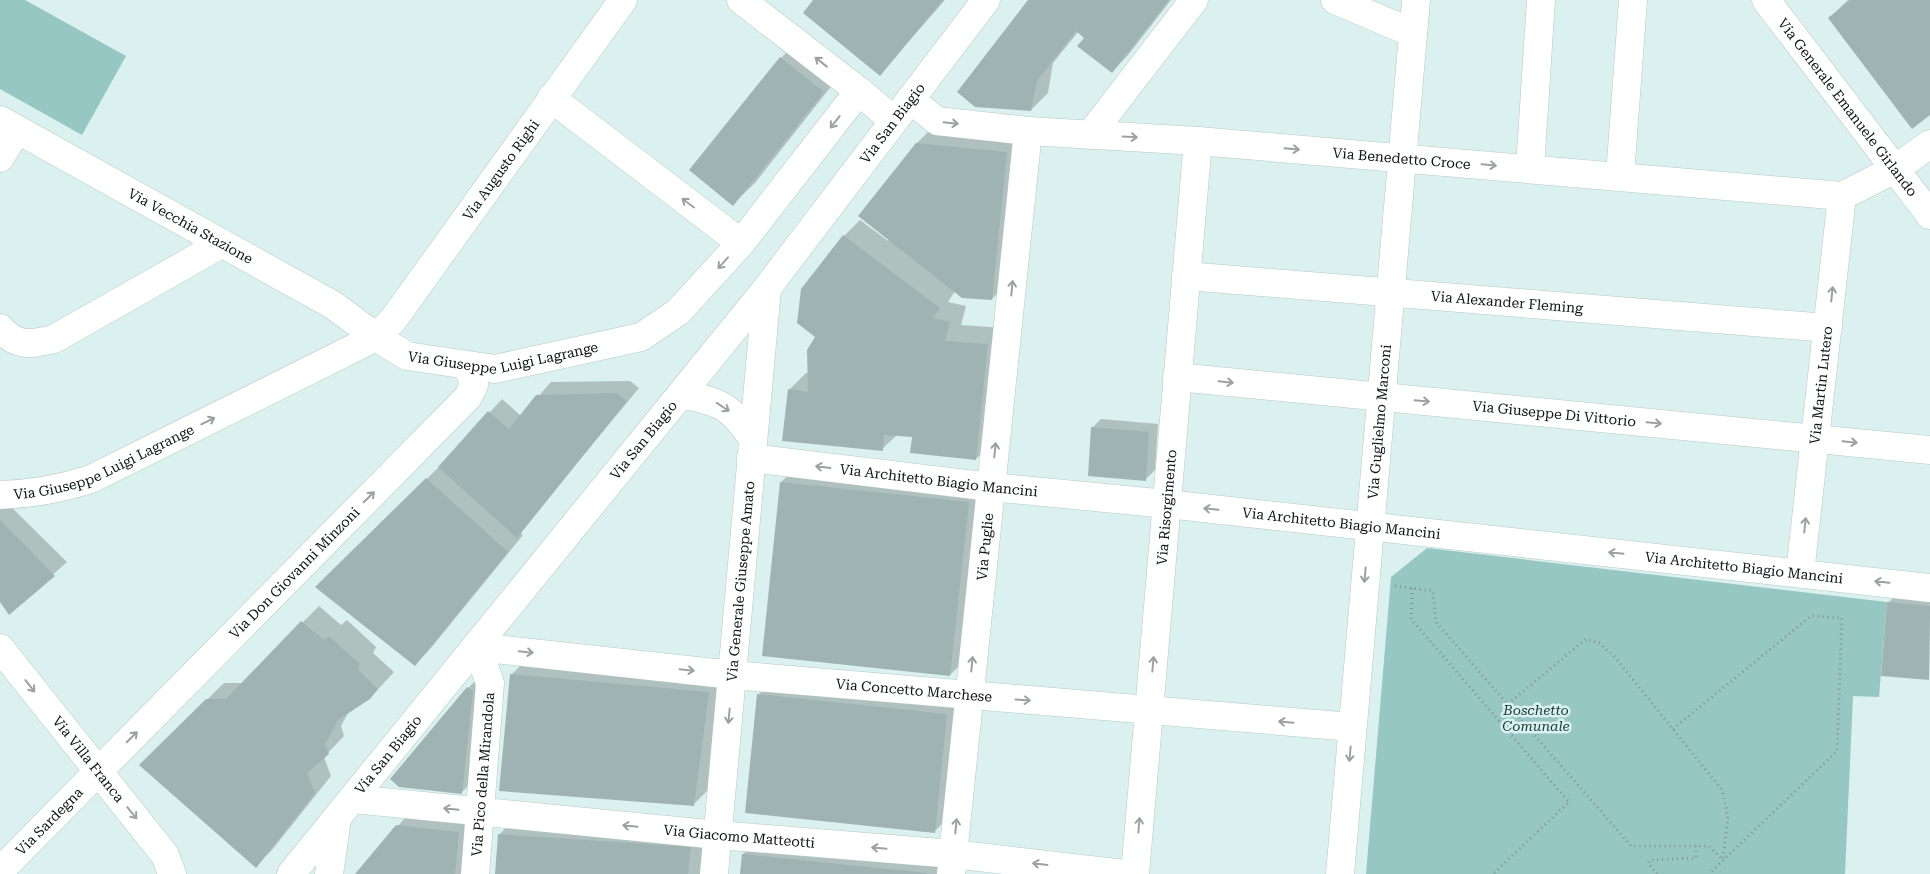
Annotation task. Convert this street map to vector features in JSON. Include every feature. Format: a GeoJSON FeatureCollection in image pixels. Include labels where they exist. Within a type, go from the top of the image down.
{"type":"FeatureCollection","features":[{"type":"Feature","properties":{"kind":"street","name":"Via Augusto Righi"},"geometry":{"type":"LineString","coordinates":[[376,337],[393,320],[623,0]]}},
{"type":"Feature","properties":{"kind":"street"},"geometry":{"type":"LineString","coordinates":[[741,0],[859,91],[893,120]]}},
{"type":"Feature","properties":{"kind":"street","name":"Via San Biagio"},"geometry":{"type":"LineString","coordinates":[[290,874],[477,647],[767,288],[986,0]]}},
{"type":"Feature","properties":{"kind":"street"},"geometry":{"type":"LineString","coordinates":[[1090,135],[1194,0]]}},
{"type":"Feature","properties":{"kind":"street"},"geometry":{"type":"LineString","coordinates":[[1335,0],[1413,33]]}},
{"type":"Feature","properties":{"kind":"street","name":"Via Guglielmo Marconi"},"geometry":{"type":"LineString","coordinates":[[1340,874],[1416,0]]}},
{"type":"Feature","properties":{"kind":"street"},"geometry":{"type":"LineString","coordinates":[[1530,168],[1540,0]]}},
{"type":"Feature","properties":{"kind":"street"},"geometry":{"type":"LineString","coordinates":[[1620,176],[1633,0]]}},
{"type":"Feature","properties":{"kind":"street","name":"Via Generale Emanuele Girlando"},"geometry":{"type":"LineString","coordinates":[[1766,0],[1930,214]]}},
{"type":"Feature","properties":{"kind":"street","name":"Via Giuseppe Luigi Lagrange"},"geometry":{"type":"LineString","coordinates":[[0,495],[33,494],[63,488],[91,479],[376,337],[407,356],[496,369],[640,337],[678,312],[741,243],[859,91]]}},
{"type":"Feature","properties":{"kind":"street"},"geometry":{"type":"LineString","coordinates":[[551,98],[741,243]]}},
{"type":"Feature","properties":{"kind":"street","name":"Via Benedetto Croce"},"geometry":{"type":"LineString","coordinates":[[910,99],[937,121],[1028,131],[1198,140],[1842,196]]}},
{"type":"Feature","properties":{"kind":"street"},"geometry":{"type":"LineString","coordinates":[[0,158],[9,125]]}},
{"type":"Feature","properties":{"kind":"street","name":"Via Vecchia Stazione"},"geometry":{"type":"LineString","coordinates":[[9,125],[333,305],[376,337]]}},
{"type":"Feature","properties":{"kind":"street","name":"Via Puglie"},"geometry":{"type":"LineString","coordinates":[[952,864],[1028,131]]}},
{"type":"Feature","properties":{"kind":"street","name":"Via Risorgimento"},"geometry":{"type":"LineString","coordinates":[[1135,874],[1198,140]]}},
{"type":"Feature","properties":{"kind":"street"},"geometry":{"type":"LineString","coordinates":[[1842,196],[1895,169],[1930,144]]}},
{"type":"Feature","properties":{"kind":"street","name":"Via Martin Lutero"},"geometry":{"type":"LineString","coordinates":[[1800,573],[1842,196]]}},
{"type":"Feature","properties":{"kind":"street"},"geometry":{"type":"LineString","coordinates":[[0,328],[10,339],[28,344],[54,339],[221,244]]}},
{"type":"Feature","properties":{"kind":"street","name":"Via Alexander Fleming"},"geometry":{"type":"LineString","coordinates":[[1186,276],[1828,328]]}},
{"type":"Feature","properties":{"kind":"street","name":"Via Generale Giuseppe Amato"},"geometry":{"type":"LineString","coordinates":[[714,874],[767,288]]}},
{"type":"Feature","properties":{"kind":"street","name":"Via Don Giovanni Minzoni"},"geometry":{"type":"LineString","coordinates":[[98,771],[468,397],[474,385],[468,366]]}},
{"type":"Feature","properties":{"kind":"street","name":"Via Giuseppe Di Vittorio"},"geometry":{"type":"LineString","coordinates":[[1177,377],[1930,450]]}},
{"type":"Feature","properties":{"kind":"street"},"geometry":{"type":"LineString","coordinates":[[681,394],[714,401],[738,417],[752,449]]}},
{"type":"Feature","properties":{"kind":"street","name":"Via Architetto Biagio Mancini"},"geometry":{"type":"LineString","coordinates":[[752,449],[992,487],[1167,504],[1930,588]]}},
{"type":"Feature","properties":{"kind":"street","name":"Via Concetto Marchese"},"geometry":{"type":"LineString","coordinates":[[477,647],[732,675],[1352,727]]}},
{"type":"Feature","properties":{"kind":"street","name":"Via Pico della Mirandola"},"geometry":{"type":"LineString","coordinates":[[475,874],[478,811],[490,683],[477,647]]}},
{"type":"Feature","properties":{"kind":"street","name":"Via Villa Franca"},"geometry":{"type":"LineString","coordinates":[[0,648],[165,855],[172,874]]}},
{"type":"Feature","properties":{"kind":"street","name":"Via Sardegna"},"geometry":{"type":"LineString","coordinates":[[0,871],[98,771]]}},
{"type":"Feature","properties":{"kind":"street"},"geometry":{"type":"LineString","coordinates":[[329,874],[345,808]]}},
{"type":"Feature","properties":{"kind":"street","name":"Via Giacomo Matteotti"},"geometry":{"type":"LineString","coordinates":[[345,808],[478,811],[718,835],[952,864],[1124,874]]}},
{"type":"Feature","properties":{"kind":"path"},"geometry":{"type":"LineString","coordinates":[[1365,580],[1434,591],[1436,622],[1631,846],[1709,846],[1723,860]]}},
{"type":"Feature","properties":{"kind":"path"},"geometry":{"type":"LineString","coordinates":[[1412,588],[1411,620],[1569,802],[1493,874]]}},
{"type":"Feature","properties":{"kind":"path"},"geometry":{"type":"LineString","coordinates":[[1673,729],[1811,616],[1842,618],[1838,750],[1709,874]]}},
{"type":"Feature","properties":{"kind":"path"},"geometry":{"type":"LineString","coordinates":[[1508,704],[1586,639],[1599,643],[1614,656],[1722,790],[1728,817],[1723,860]]}},
{"type":"Feature","properties":{"kind":"path"},"geometry":{"type":"LineString","coordinates":[[1657,874],[1648,864],[1650,860],[1696,858],[1696,846]]}},
{"type":"Feature","properties":{"kind":"green space"},"geometry":{"type":"Polygon","coordinates":[[[0,0],[25,0],[126,56],[82,135],[0,89],[0,0]]]}},
{"type":"Feature","properties":{"kind":"green space","name":"Boschetto Comunale"},"geometry":{"type":"Polygon","coordinates":[[[1427,548],[1887,602],[1879,697],[1853,696],[1845,874],[1366,874],[1391,577],[1427,548]]]}},
{"type":"Feature","properties":{"kind":"building"},"geometry":{"type":"Polygon","coordinates":[[[813,0],[943,0],[880,76],[803,13],[813,0]]]}},
{"type":"Feature","properties":{"kind":"building"},"geometry":{"type":"Polygon","coordinates":[[[1028,0],[1169,0],[1112,73],[1077,46],[1084,38],[1076,31],[1037,81],[1031,111],[975,107],[957,92],[1028,0]]]}},
{"type":"Feature","properties":{"kind":"building"},"geometry":{"type":"Polygon","coordinates":[[[1851,0],[1930,0],[1930,115],[1912,129],[1828,18],[1851,0]]]}},
{"type":"Feature","properties":{"kind":"building"},"geometry":{"type":"Polygon","coordinates":[[[780,57],[824,92],[733,206],[689,170],[780,57]]]}},
{"type":"Feature","properties":{"kind":"building"},"geometry":{"type":"Polygon","coordinates":[[[916,143],[1007,152],[992,300],[962,298],[858,216],[916,143]]]}},
{"type":"Feature","properties":{"kind":"building"},"geometry":{"type":"Polygon","coordinates":[[[843,235],[940,308],[933,318],[950,322],[945,341],[988,344],[976,460],[910,453],[912,437],[884,435],[883,451],[782,441],[788,389],[808,392],[807,350],[815,337],[797,323],[801,289],[843,235]]]}},
{"type":"Feature","properties":{"kind":"building"},"geometry":{"type":"Polygon","coordinates":[[[617,393],[627,401],[517,538],[438,467],[488,411],[509,429],[536,395],[617,393]]]}},
{"type":"Feature","properties":{"kind":"building"},"geometry":{"type":"Polygon","coordinates":[[[1091,427],[1149,432],[1146,481],[1088,476],[1091,427]]]}},
{"type":"Feature","properties":{"kind":"building"},"geometry":{"type":"Polygon","coordinates":[[[426,478],[508,552],[415,666],[315,587],[426,478]]]}},
{"type":"Feature","properties":{"kind":"building"},"geometry":{"type":"Polygon","coordinates":[[[780,482],[969,502],[950,676],[762,656],[780,482]]]}},
{"type":"Feature","properties":{"kind":"building"},"geometry":{"type":"Polygon","coordinates":[[[0,520],[55,576],[9,615],[0,602],[0,520]]]}},
{"type":"Feature","properties":{"kind":"building"},"geometry":{"type":"Polygon","coordinates":[[[1887,602],[1930,606],[1929,680],[1881,676],[1887,602]]]}},
{"type":"Feature","properties":{"kind":"building"},"geometry":{"type":"Polygon","coordinates":[[[301,621],[324,640],[329,636],[360,664],[358,670],[378,689],[370,699],[338,720],[325,744],[329,754],[307,773],[315,793],[256,868],[139,765],[206,699],[226,699],[301,621]]]}},
{"type":"Feature","properties":{"kind":"building"},"geometry":{"type":"Polygon","coordinates":[[[510,674],[709,692],[694,806],[499,791],[510,674]]]}},
{"type":"Feature","properties":{"kind":"building"},"geometry":{"type":"Polygon","coordinates":[[[467,687],[473,691],[462,794],[399,787],[390,779],[467,687]]]}},
{"type":"Feature","properties":{"kind":"building"},"geometry":{"type":"Polygon","coordinates":[[[757,694],[947,714],[935,833],[745,813],[757,694]]]}},
{"type":"Feature","properties":{"kind":"building"},"geometry":{"type":"Polygon","coordinates":[[[396,825],[459,832],[455,874],[355,874],[396,825]]]}},
{"type":"Feature","properties":{"kind":"building"},"geometry":{"type":"Polygon","coordinates":[[[498,834],[691,847],[688,874],[495,874],[498,834]]]}},
{"type":"Feature","properties":{"kind":"building"},"geometry":{"type":"Polygon","coordinates":[[[742,854],[927,873],[927,874],[740,874],[742,854]]]}}]}
